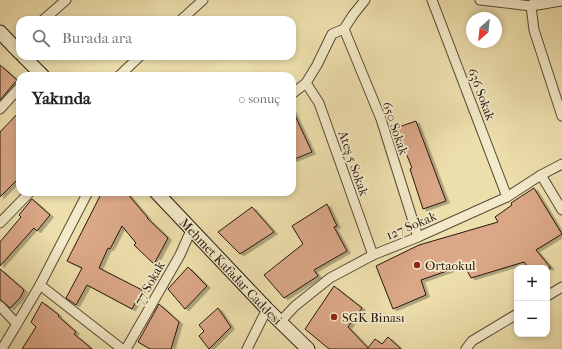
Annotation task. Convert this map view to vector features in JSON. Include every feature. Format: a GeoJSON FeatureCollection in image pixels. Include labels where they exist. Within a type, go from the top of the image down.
{"type":"FeatureCollection","features":[{"type":"Feature","properties":{"kind":"main road"},"geometry":{"type":"LineString","coordinates":[[0,32],[16,44]]}},
{"type":"Feature","properties":{"kind":"main road"},"geometry":{"type":"LineString","coordinates":[[26,60],[35,72]]}},
{"type":"Feature","properties":{"kind":"main road","name":"Mehmet Kafadar Caddesi"},"geometry":{"type":"LineString","coordinates":[[160,196],[192,228],[267,309],[308,349]]}},
{"type":"Feature","properties":{"kind":"street"},"geometry":{"type":"LineString","coordinates":[[48,16],[66,0]]}},
{"type":"Feature","properties":{"kind":"street"},"geometry":{"type":"LineString","coordinates":[[185,16],[203,0]]}},
{"type":"Feature","properties":{"kind":"street"},"geometry":{"type":"LineString","coordinates":[[296,91],[306,83],[317,65],[332,34],[344,29],[365,0]]}},
{"type":"Feature","properties":{"kind":"street","name":"636 Sokak"},"geometry":{"type":"LineString","coordinates":[[432,0],[507,196]]}},
{"type":"Feature","properties":{"kind":"street"},"geometry":{"type":"LineString","coordinates":[[480,0],[533,3],[562,1]]}},
{"type":"Feature","properties":{"kind":"street"},"geometry":{"type":"LineString","coordinates":[[533,3],[534,30],[562,116]]}},
{"type":"Feature","properties":{"kind":"street","name":"650 Sokak"},"geometry":{"type":"LineString","coordinates":[[344,29],[381,119],[418,238]]}},
{"type":"Feature","properties":{"kind":"street"},"geometry":{"type":"LineString","coordinates":[[123,72],[136,60]]}},
{"type":"Feature","properties":{"kind":"street","name":"Ateş 5 Sokak"},"geometry":{"type":"LineString","coordinates":[[306,83],[320,103],[373,255]]}},
{"type":"Feature","properties":{"kind":"street"},"geometry":{"type":"LineString","coordinates":[[0,109],[16,91]]}},
{"type":"Feature","properties":{"kind":"street","name":"127 Sokak"},"geometry":{"type":"LineString","coordinates":[[280,322],[295,306],[330,278],[373,255],[418,238],[507,196],[562,164]]}},
{"type":"Feature","properties":{"kind":"street"},"geometry":{"type":"LineString","coordinates":[[541,175],[562,210]]}},
{"type":"Feature","properties":{"kind":"street"},"geometry":{"type":"LineString","coordinates":[[0,223],[26,196]]}},
{"type":"Feature","properties":{"kind":"street"},"geometry":{"type":"LineString","coordinates":[[2,349],[40,285],[86,196]]}},
{"type":"Feature","properties":{"kind":"street","name":"77 Sokak"},"geometry":{"type":"LineString","coordinates":[[126,349],[180,255],[192,228]]}},
{"type":"Feature","properties":{"kind":"street"},"geometry":{"type":"LineString","coordinates":[[40,285],[122,349]]}},
{"type":"Feature","properties":{"kind":"street"},"geometry":{"type":"LineString","coordinates":[[550,294],[562,287]]}},
{"type":"Feature","properties":{"kind":"street"},"geometry":{"type":"LineString","coordinates":[[0,306],[17,324]]}},
{"type":"Feature","properties":{"kind":"street"},"geometry":{"type":"LineString","coordinates":[[247,349],[267,309]]}},
{"type":"Feature","properties":{"kind":"street"},"geometry":{"type":"LineString","coordinates":[[466,349],[472,341],[514,316]]}},
{"type":"Feature","properties":{"kind":"building"},"geometry":{"type":"Polygon","coordinates":[[[0,65],[16,79],[16,81],[0,100],[0,65]]]}},
{"type":"Feature","properties":{"kind":"building"},"geometry":{"type":"Polygon","coordinates":[[[16,115],[16,181],[0,197],[0,132],[16,115]]]}},
{"type":"Feature","properties":{"kind":"building"},"geometry":{"type":"Polygon","coordinates":[[[296,118],[312,152],[296,158],[296,118]]]}},
{"type":"Feature","properties":{"kind":"building"},"geometry":{"type":"Polygon","coordinates":[[[416,121],[446,201],[423,209],[410,169],[412,168],[396,128],[416,121]]]}},
{"type":"Feature","properties":{"kind":"building","name":"Ortaokul"},"geometry":{"type":"Polygon","coordinates":[[[534,188],[562,234],[536,250],[548,265],[526,265],[524,262],[471,278],[464,265],[421,280],[426,295],[393,309],[376,266],[419,245],[498,222],[495,217],[512,205],[511,203],[534,188]]]}},
{"type":"Feature","properties":{"kind":"building"},"geometry":{"type":"Polygon","coordinates":[[[100,196],[129,196],[147,218],[168,238],[154,264],[134,245],[136,243],[122,226],[110,249],[108,248],[99,268],[142,290],[132,309],[87,285],[76,305],[66,298],[82,268],[67,261],[100,196]]]}},
{"type":"Feature","properties":{"kind":"building"},"geometry":{"type":"Polygon","coordinates":[[[32,199],[50,215],[37,231],[34,228],[0,266],[0,242],[21,217],[19,215],[32,199]]]}},
{"type":"Feature","properties":{"kind":"building"},"geometry":{"type":"Polygon","coordinates":[[[327,204],[337,226],[334,227],[347,251],[314,270],[318,276],[284,298],[264,275],[303,244],[292,226],[327,204]]]}},
{"type":"Feature","properties":{"kind":"building"},"geometry":{"type":"Polygon","coordinates":[[[252,207],[274,232],[240,254],[218,232],[252,207]]]}},
{"type":"Feature","properties":{"kind":"building"},"geometry":{"type":"Polygon","coordinates":[[[188,267],[207,286],[185,309],[168,289],[188,267]]]}},
{"type":"Feature","properties":{"kind":"building"},"geometry":{"type":"Polygon","coordinates":[[[0,269],[24,290],[20,298],[10,308],[0,299],[0,269]]]}},
{"type":"Feature","properties":{"kind":"building","name":"SGK Binası"},"geometry":{"type":"Polygon","coordinates":[[[334,286],[362,308],[348,327],[368,348],[375,339],[382,344],[388,337],[401,349],[329,349],[305,329],[334,286]]]}},
{"type":"Feature","properties":{"kind":"building"},"geometry":{"type":"Polygon","coordinates":[[[42,302],[59,315],[58,316],[76,332],[74,334],[92,349],[22,349],[36,327],[31,322],[42,302]]]}},
{"type":"Feature","properties":{"kind":"building"},"geometry":{"type":"Polygon","coordinates":[[[159,304],[179,322],[171,349],[150,349],[138,342],[159,304]]]}},
{"type":"Feature","properties":{"kind":"building"},"geometry":{"type":"Polygon","coordinates":[[[218,308],[231,327],[209,349],[199,336],[204,331],[199,325],[218,308]]]}},
{"type":"Feature","properties":{"kind":"place","name":"Ortaokul"},"geometry":{"type":"Point","coordinates":[417,265]}},
{"type":"Feature","properties":{"kind":"place","name":"SGK Binası"},"geometry":{"type":"Point","coordinates":[334,317]}}]}
